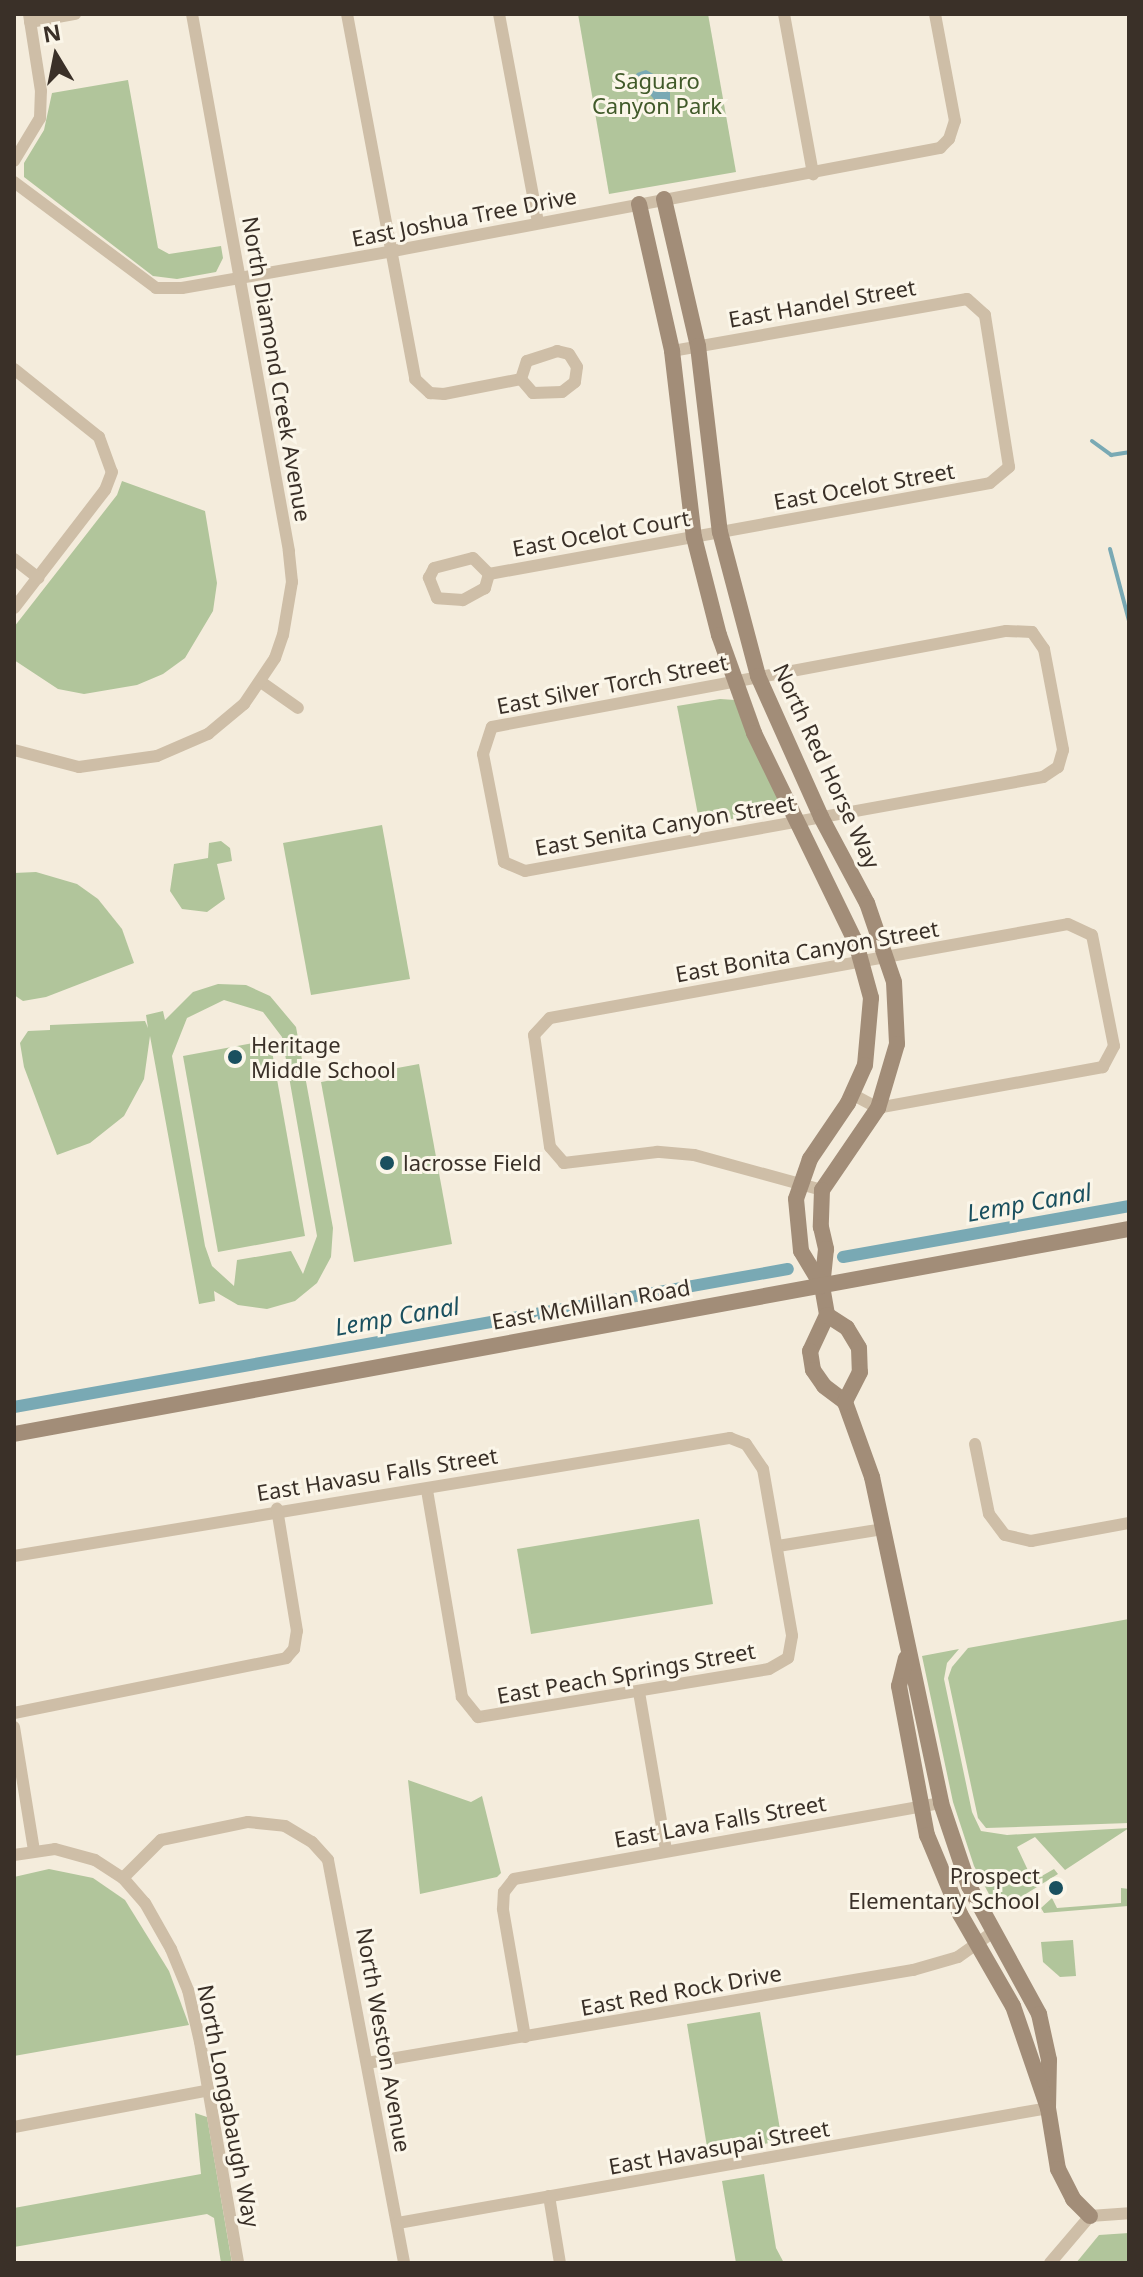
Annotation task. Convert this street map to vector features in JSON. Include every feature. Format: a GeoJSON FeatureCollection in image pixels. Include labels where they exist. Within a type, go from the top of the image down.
{"type":"FeatureCollection","features":[{"type":"Feature","properties":{"kind":"street"},"geometry":{"type":"LineString","coordinates":[[14,161],[40,118],[30,18],[75,14]]}},
{"type":"Feature","properties":{"kind":"street","name":"North Diamond Creek Avenue"},"geometry":{"type":"LineString","coordinates":[[14,750],[79,767],[157,756],[225,723],[261,682],[283,635],[292,582],[241,278],[192,14]]}},
{"type":"Feature","properties":{"kind":"street"},"geometry":{"type":"LineString","coordinates":[[347,14],[415,379],[421,388],[444,394],[521,379]]}},
{"type":"Feature","properties":{"kind":"street"},"geometry":{"type":"LineString","coordinates":[[499,14],[538,222]]}},
{"type":"Feature","properties":{"kind":"street"},"geometry":{"type":"LineString","coordinates":[[784,14],[813,174]]}},
{"type":"Feature","properties":{"kind":"street","name":"East Joshua Tree Drive"},"geometry":{"type":"LineString","coordinates":[[14,182],[146,283],[169,289],[393,251],[928,151],[949,139],[955,121],[935,14]]}},
{"type":"Feature","properties":{"kind":"street","name":"North Red Horse Way"},"geometry":{"type":"LineString","coordinates":[[664,199],[698,346],[720,532],[758,676],[821,817],[867,903],[888,957],[897,1044],[878,1108],[822,1190]]}},
{"type":"Feature","properties":{"kind":"street"},"geometry":{"type":"LineString","coordinates":[[639,204],[672,351],[694,537],[733,681],[863,961],[871,998],[871,1036],[852,1094],[800,1183],[797,1238],[804,1261],[822,1286]]}},
{"type":"Feature","properties":{"kind":"street","name":"East Handel Street"},"geometry":{"type":"LineString","coordinates":[[672,351],[960,298],[978,304],[990,341],[1009,467]]}},
{"type":"Feature","properties":{"kind":"street"},"geometry":{"type":"LineString","coordinates":[[537,354],[569,354],[577,367],[575,382],[562,392],[533,393],[521,379],[527,361],[537,354]]}},
{"type":"Feature","properties":{"kind":"street"},"geometry":{"type":"LineString","coordinates":[[14,369],[99,437],[110,454],[112,472],[105,490],[14,608]]}},
{"type":"Feature","properties":{"kind":"street","name":"East Ocelot Street"},"geometry":{"type":"LineString","coordinates":[[720,532],[990,483],[1009,467]]}},
{"type":"Feature","properties":{"kind":"street","name":"East Ocelot Court"},"geometry":{"type":"LineString","coordinates":[[489,574],[473,558],[443,562],[429,578],[430,590],[449,602],[476,596],[489,574],[720,532]]}},
{"type":"Feature","properties":{"kind":"street"},"geometry":{"type":"LineString","coordinates":[[14,559],[38,578]]}},
{"type":"Feature","properties":{"kind":"street","name":"East Silver Torch Street"},"geometry":{"type":"LineString","coordinates":[[512,868],[499,848],[483,754],[487,734],[504,723],[758,676],[1006,631],[1032,632],[1044,649],[1063,750],[1058,767]]}},
{"type":"Feature","properties":{"kind":"street"},"geometry":{"type":"LineString","coordinates":[[261,682],[298,708]]}},
{"type":"Feature","properties":{"kind":"street","name":"East Senita Canyon Street"},"geometry":{"type":"LineString","coordinates":[[512,868],[525,871],[1043,777],[1058,767]]}},
{"type":"Feature","properties":{"kind":"street","name":"East Bonita Canyon Street"},"geometry":{"type":"LineString","coordinates":[[800,1183],[694,1155],[657,1152],[573,1165],[559,1159],[550,1147],[533,1044],[537,1027],[550,1018],[1068,924],[1086,928],[1095,942],[1114,1046],[1109,1061],[1095,1071],[878,1108]]}},
{"type":"Feature","properties":{"kind":"street"},"geometry":{"type":"LineString","coordinates":[[852,1094],[878,1108]]}},
{"type":"Feature","properties":{"kind":"street"},"geometry":{"type":"LineString","coordinates":[[800,1183],[822,1190],[821,1227],[826,1249],[822,1286],[827,1315],[810,1351],[813,1370],[824,1386],[845,1402],[872,1477],[906,1658],[919,1684],[941,1803],[957,1857],[993,1932],[1030,1991],[1047,2039],[1048,2108],[1058,2169],[1073,2199],[1090,2216]]}},
{"type":"Feature","properties":{"kind":"street","name":"East McMillan Road"},"geometry":{"type":"LineString","coordinates":[[14,1434],[1129,1229]]}},
{"type":"Feature","properties":{"kind":"street"},"geometry":{"type":"LineString","coordinates":[[827,1315],[847,1328],[859,1348],[860,1372],[845,1402]]}},
{"type":"Feature","properties":{"kind":"street","name":"East Havasu Falls Street"},"geometry":{"type":"LineString","coordinates":[[14,1556],[277,1509],[427,1489],[713,1437],[746,1444],[763,1469],[778,1546]]}},
{"type":"Feature","properties":{"kind":"street"},"geometry":{"type":"LineString","coordinates":[[975,1444],[989,1514],[1005,1535],[1031,1541],[1129,1523]]}},
{"type":"Feature","properties":{"kind":"street","name":"East Peach Springs Street"},"geometry":{"type":"LineString","coordinates":[[427,1489],[462,1697],[469,1711],[487,1717],[769,1669],[788,1658],[792,1636],[778,1546]]}},
{"type":"Feature","properties":{"kind":"street"},"geometry":{"type":"LineString","coordinates":[[14,1713],[276,1664],[294,1649],[297,1631],[277,1509]]}},
{"type":"Feature","properties":{"kind":"street"},"geometry":{"type":"LineString","coordinates":[[778,1546],[883,1529]]}},
{"type":"Feature","properties":{"kind":"street"},"geometry":{"type":"LineString","coordinates":[[906,1658],[899,1686],[920,1807],[945,1883],[1013,2006],[1048,2108]]}},
{"type":"Feature","properties":{"kind":"street"},"geometry":{"type":"LineString","coordinates":[[639,1692],[666,1850]]}},
{"type":"Feature","properties":{"kind":"street"},"geometry":{"type":"LineString","coordinates":[[14,1727],[34,1850]]}},
{"type":"Feature","properties":{"kind":"street","name":"East Lava Falls Street"},"geometry":{"type":"LineString","coordinates":[[525,2037],[503,1909],[509,1884],[533,1874],[941,1803]]}},
{"type":"Feature","properties":{"kind":"street","name":"North Weston Avenue"},"geometry":{"type":"LineString","coordinates":[[123,1878],[153,1846],[173,1835],[262,1821],[303,1835],[322,1851],[333,1871],[404,2263]]}},
{"type":"Feature","properties":{"kind":"street"},"geometry":{"type":"LineString","coordinates":[[14,1840],[15,1854]]}},
{"type":"Feature","properties":{"kind":"street","name":"North Longabaugh Way"},"geometry":{"type":"LineString","coordinates":[[15,1854],[55,1849],[95,1860],[123,1878],[145,1903],[188,1990],[210,2090],[238,2263]]}},
{"type":"Feature","properties":{"kind":"street","name":"East Red Rock Drive"},"geometry":{"type":"LineString","coordinates":[[367,2063],[913,1970],[949,1960],[993,1932]]}},
{"type":"Feature","properties":{"kind":"street"},"geometry":{"type":"LineString","coordinates":[[14,2127],[210,2090]]}},
{"type":"Feature","properties":{"kind":"street","name":"East Havasupai Street"},"geometry":{"type":"LineString","coordinates":[[398,2223],[1048,2108]]}},
{"type":"Feature","properties":{"kind":"street"},"geometry":{"type":"LineString","coordinates":[[549,2196],[560,2263]]}},
{"type":"Feature","properties":{"kind":"street"},"geometry":{"type":"LineString","coordinates":[[1050,2263],[1090,2216],[1129,2213]]}},
{"type":"Feature","properties":{"kind":"green space","name":"Saguaro Canyon Park"},"geometry":{"type":"Polygon","coordinates":[[[578,14],[708,14],[736,172],[609,194],[578,14]]]}},
{"type":"Feature","properties":{"kind":"green space"},"geometry":{"type":"Polygon","coordinates":[[[128,80],[158,248],[169,254],[221,246],[223,258],[216,272],[177,279],[153,276],[24,177],[24,163],[44,130],[52,93],[128,80]]]}},
{"type":"Feature","properties":{"kind":"green space"},"geometry":{"type":"Polygon","coordinates":[[[122,481],[205,511],[217,583],[213,611],[185,658],[163,674],[137,685],[84,694],[58,689],[14,660],[14,627],[117,495],[122,481]]]}},
{"type":"Feature","properties":{"kind":"green space"},"geometry":{"type":"Polygon","coordinates":[[[720,699],[735,700],[781,801],[773,811],[700,825],[677,706],[720,699]]]}},
{"type":"Feature","properties":{"kind":"green space"},"geometry":{"type":"Polygon","coordinates":[[[382,825],[410,979],[311,995],[283,843],[382,825]]]}},
{"type":"Feature","properties":{"kind":"green space"},"geometry":{"type":"Polygon","coordinates":[[[221,841],[230,848],[232,861],[217,864],[225,899],[207,912],[182,909],[170,891],[174,864],[208,858],[209,843],[221,841]]]}},
{"type":"Feature","properties":{"kind":"green space"},"geometry":{"type":"Polygon","coordinates":[[[36,872],[77,884],[98,899],[122,929],[134,963],[46,997],[23,1001],[14,995],[14,873],[36,872]]]}},
{"type":"Feature","properties":{"kind":"green space"},"geometry":{"type":"Polygon","coordinates":[[[218,984],[246,985],[270,996],[296,1027],[333,1228],[331,1257],[317,1283],[295,1301],[267,1309],[238,1305],[214,1291],[215,1301],[199,1304],[150,1036],[144,1079],[124,1116],[90,1143],[57,1155],[24,1067],[20,1043],[28,1031],[50,1030],[50,1025],[145,1021],[148,1028],[146,1015],[163,1011],[165,1020],[193,992],[218,984]],[[224,1000],[187,1018],[172,1056],[205,1246],[212,1266],[234,1286],[237,1260],[291,1251],[303,1274],[317,1236],[282,1037],[263,1012],[224,1000]]]}},
{"type":"Feature","properties":{"kind":"green space"},"geometry":{"type":"Polygon","coordinates":[[[270,1040],[305,1236],[218,1252],[183,1056],[270,1040]]]}},
{"type":"Feature","properties":{"kind":"green space","name":"lacrosse Field"},"geometry":{"type":"Polygon","coordinates":[[[419,1064],[452,1244],[354,1262],[321,1082],[419,1064]]]}},
{"type":"Feature","properties":{"kind":"green space"},"geometry":{"type":"Polygon","coordinates":[[[699,1519],[713,1604],[531,1634],[517,1549],[699,1519]]]}},
{"type":"Feature","properties":{"kind":"green space"},"geometry":{"type":"Polygon","coordinates":[[[1129,1619],[1129,1823],[986,1828],[978,1818],[948,1678],[952,1667],[968,1648],[1129,1619]]]}},
{"type":"Feature","properties":{"kind":"green space"},"geometry":{"type":"Polygon","coordinates":[[[959,1649],[947,1663],[944,1679],[972,1812],[981,1831],[1007,1835],[1129,1828],[1065,1870],[1035,1837],[1017,1847],[1033,1881],[1054,1869],[1058,1874],[998,1911],[974,1866],[953,1802],[922,1656],[959,1649]]]}},
{"type":"Feature","properties":{"kind":"green space"},"geometry":{"type":"Polygon","coordinates":[[[408,1780],[471,1802],[482,1796],[501,1873],[497,1877],[420,1894],[408,1780]]]}},
{"type":"Feature","properties":{"kind":"green space"},"geometry":{"type":"Polygon","coordinates":[[[49,1869],[93,1878],[125,1900],[169,1971],[189,2025],[14,2056],[14,1877],[49,1869]]]}},
{"type":"Feature","properties":{"kind":"green space"},"geometry":{"type":"Polygon","coordinates":[[[1121,1888],[1129,1889],[1128,1906],[1044,1913],[1041,1908],[1052,1898],[1057,1908],[1121,1903],[1121,1888]]]}},
{"type":"Feature","properties":{"kind":"green space"},"geometry":{"type":"Polygon","coordinates":[[[1073,1940],[1076,1976],[1060,1977],[1043,1962],[1041,1942],[1073,1940]]]}},
{"type":"Feature","properties":{"kind":"green space"},"geometry":{"type":"Polygon","coordinates":[[[760,2012],[782,2141],[708,2153],[687,2024],[760,2012]]]}},
{"type":"Feature","properties":{"kind":"green space"},"geometry":{"type":"Polygon","coordinates":[[[195,2113],[207,2117],[232,2263],[221,2263],[214,2218],[207,2214],[14,2247],[14,2208],[201,2174],[195,2113]]]}},
{"type":"Feature","properties":{"kind":"green space"},"geometry":{"type":"Polygon","coordinates":[[[764,2174],[776,2248],[784,2263],[736,2263],[722,2181],[764,2174]]]}},
{"type":"Feature","properties":{"kind":"green space"},"geometry":{"type":"Polygon","coordinates":[[[1129,2233],[1129,2263],[1076,2263],[1099,2235],[1129,2233]]]}},
{"type":"Feature","properties":{"kind":"water"},"geometry":{"type":"Polygon","coordinates":[[[646,70],[670,83],[670,101],[657,103],[648,92],[630,87],[637,73],[646,70]]]}},
{"type":"Feature","properties":{"kind":"waterway"},"geometry":{"type":"LineString","coordinates":[[1092,441],[1111,455],[1129,452]]}},
{"type":"Feature","properties":{"kind":"waterway"},"geometry":{"type":"LineString","coordinates":[[1110,549],[1129,621]]}},
{"type":"Feature","properties":{"kind":"waterway","name":"Lemp Canal"},"geometry":{"type":"LineString","coordinates":[[843,1257],[1129,1206]]}},
{"type":"Feature","properties":{"kind":"waterway","name":"Lemp Canal"},"geometry":{"type":"LineString","coordinates":[[14,1407],[788,1269]]}},
{"type":"Feature","properties":{"kind":"place","name":"Heritage Middle School"},"geometry":{"type":"Point","coordinates":[235,1057]}},
{"type":"Feature","properties":{"kind":"place","name":"lacrosse Field"},"geometry":{"type":"Point","coordinates":[387,1163]}},
{"type":"Feature","properties":{"kind":"place","name":"Prospect Elementary School"},"geometry":{"type":"Point","coordinates":[1056,1888]}}]}
